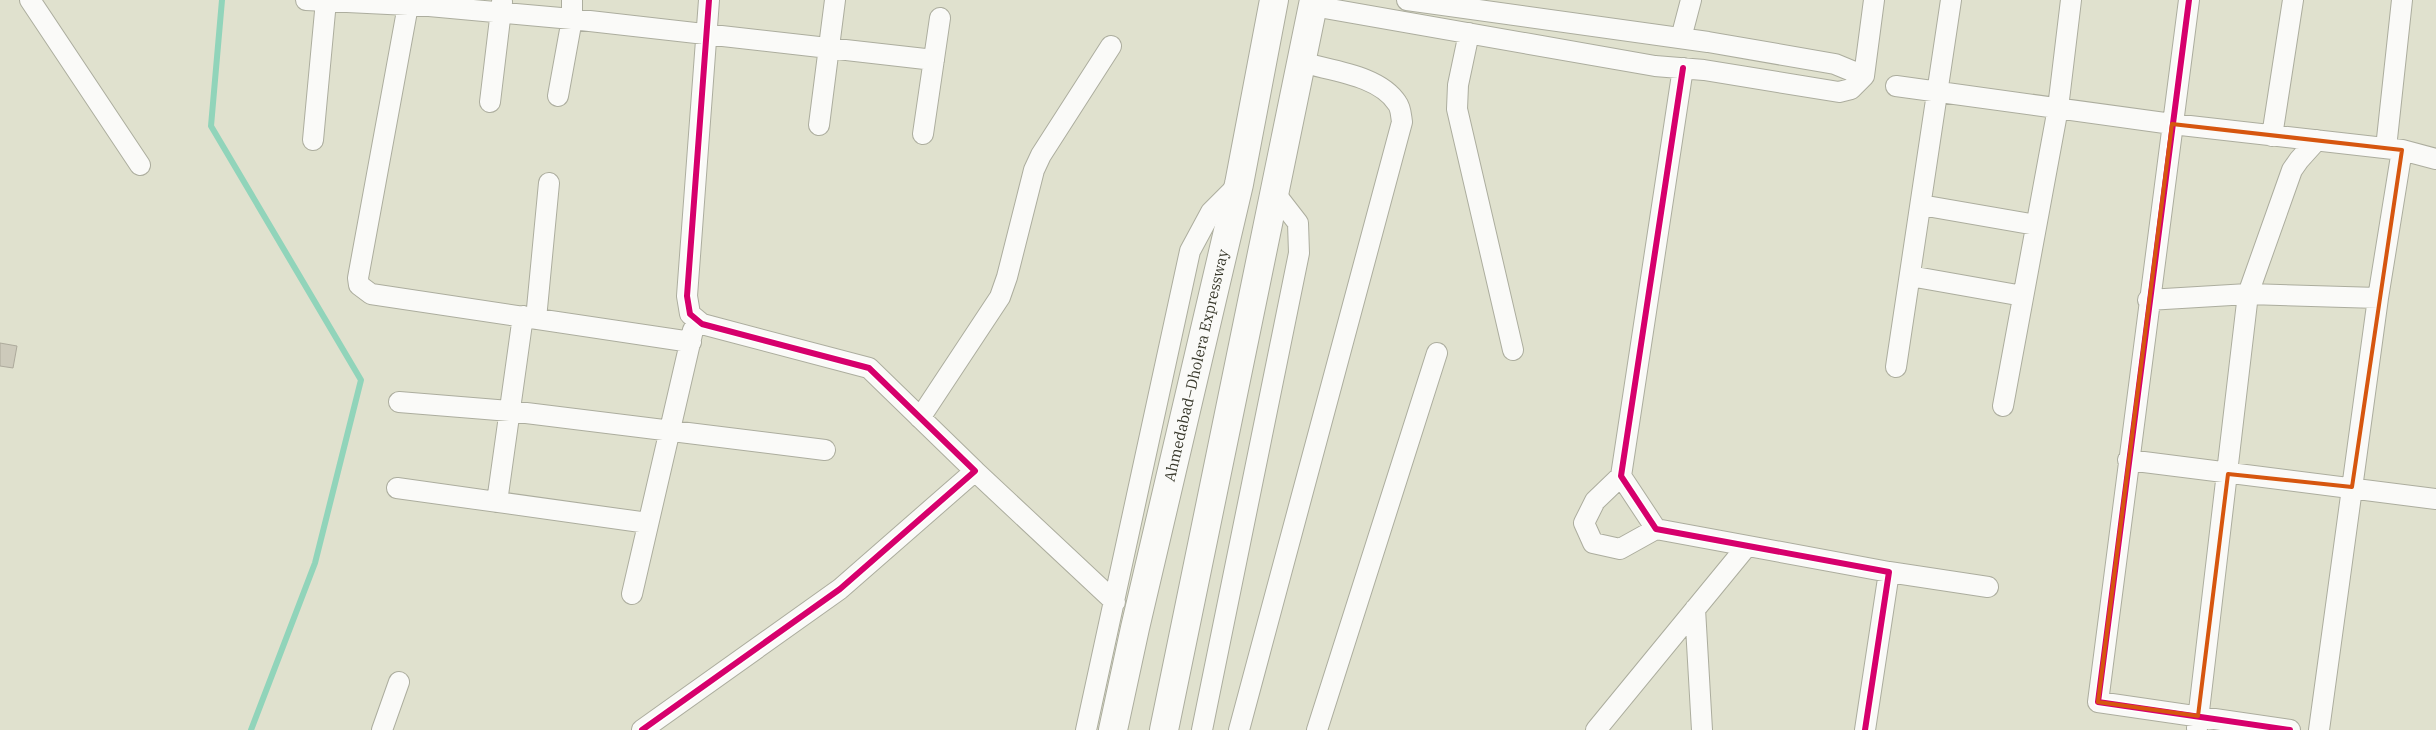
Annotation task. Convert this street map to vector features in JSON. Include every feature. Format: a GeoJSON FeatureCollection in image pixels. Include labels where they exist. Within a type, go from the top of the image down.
{"type":"FeatureCollection","features":[{"type":"Feature","properties":{"kind":"highway","name":"Ahmedabad–Dholera Expressway"},"geometry":{"type":"LineString","coordinates":[[1113,730],[1239,184],[1274,0]]}},
{"type":"Feature","properties":{"kind":"highway"},"geometry":{"type":"LineString","coordinates":[[1164,730],[1313,3]]}},
{"type":"Feature","properties":{"kind":"street"},"geometry":{"type":"LineString","coordinates":[[30,0],[140,165]]}},
{"type":"Feature","properties":{"kind":"street"},"geometry":{"type":"LineString","coordinates":[[306,0],[409,2],[572,10],[705,34],[934,60]]}},
{"type":"Feature","properties":{"kind":"street"},"geometry":{"type":"LineString","coordinates":[[709,0],[687,296],[690,314],[702,324],[869,368],[974,471],[1115,602]]}},
{"type":"Feature","properties":{"kind":"street"},"geometry":{"type":"LineString","coordinates":[[820,125],[835,0]]}},
{"type":"Feature","properties":{"kind":"street"},"geometry":{"type":"LineString","coordinates":[[1407,0],[1708,42],[1835,64],[1864,76]]}},
{"type":"Feature","properties":{"kind":"street"},"geometry":{"type":"LineString","coordinates":[[1681,38],[1691,0]]}},
{"type":"Feature","properties":{"kind":"street"},"geometry":{"type":"LineString","coordinates":[[1313,3],[1656,66],[1704,70],[1839,92],[1851,89],[1864,76],[1874,0]]}},
{"type":"Feature","properties":{"kind":"street"},"geometry":{"type":"LineString","coordinates":[[1896,367],[1951,0]]}},
{"type":"Feature","properties":{"kind":"street"},"geometry":{"type":"LineString","coordinates":[[2003,406],[2058,108],[2071,0]]}},
{"type":"Feature","properties":{"kind":"street"},"geometry":{"type":"LineString","coordinates":[[2188,0],[2148,300],[2098,702],[2197,723],[2290,730]]}},
{"type":"Feature","properties":{"kind":"street"},"geometry":{"type":"LineString","coordinates":[[2272,136],[2293,0]]}},
{"type":"Feature","properties":{"kind":"street"},"geometry":{"type":"LineString","coordinates":[[2319,730],[2378,298],[2394,149],[2402,0]]}},
{"type":"Feature","properties":{"kind":"street"},"geometry":{"type":"LineString","coordinates":[[313,140],[326,1]]}},
{"type":"Feature","properties":{"kind":"street"},"geometry":{"type":"LineString","coordinates":[[409,2],[358,278],[359,285],[371,294],[691,342]]}},
{"type":"Feature","properties":{"kind":"street"},"geometry":{"type":"LineString","coordinates":[[490,102],[501,7]]}},
{"type":"Feature","properties":{"kind":"street"},"geometry":{"type":"LineString","coordinates":[[558,96],[572,10]]}},
{"type":"Feature","properties":{"kind":"street"},"geometry":{"type":"LineString","coordinates":[[923,134],[940,18]]}},
{"type":"Feature","properties":{"kind":"street"},"geometry":{"type":"LineString","coordinates":[[1469,33],[1458,85],[1457,109],[1513,350]]}},
{"type":"Feature","properties":{"kind":"street"},"geometry":{"type":"LineString","coordinates":[[1656,66],[1659,35]]}},
{"type":"Feature","properties":{"kind":"street"},"geometry":{"type":"LineString","coordinates":[[1704,70],[1708,42]]}},
{"type":"Feature","properties":{"kind":"street"},"geometry":{"type":"LineString","coordinates":[[920,418],[1000,297],[1007,277],[1034,170],[1111,46]]}},
{"type":"Feature","properties":{"kind":"street"},"geometry":{"type":"LineString","coordinates":[[1240,730],[1402,122],[1398,104],[1385,90],[1363,79],[1301,62]]}},
{"type":"Feature","properties":{"kind":"street"},"geometry":{"type":"LineString","coordinates":[[1683,68],[1621,476],[1595,501],[1584,523],[1592,543],[1620,548],[1656,529],[1889,572],[1988,587]]}},
{"type":"Feature","properties":{"kind":"street"},"geometry":{"type":"LineString","coordinates":[[1896,86],[2172,124],[2394,149],[2436,159]]}},
{"type":"Feature","properties":{"kind":"street"},"geometry":{"type":"LineString","coordinates":[[2197,723],[2248,294],[2292,170],[2317,140]]}},
{"type":"Feature","properties":{"kind":"street"},"geometry":{"type":"LineString","coordinates":[[497,502],[510,411],[529,317],[549,183]]}},
{"type":"Feature","properties":{"kind":"street"},"geometry":{"type":"LineString","coordinates":[[1086,730],[1190,251],[1211,212],[1239,184]]}},
{"type":"Feature","properties":{"kind":"street"},"geometry":{"type":"LineString","coordinates":[[1202,730],[1299,252],[1298,223],[1274,192]]}},
{"type":"Feature","properties":{"kind":"street"},"geometry":{"type":"LineString","coordinates":[[1921,205],[2036,225]]}},
{"type":"Feature","properties":{"kind":"street"},"geometry":{"type":"LineString","coordinates":[[1910,276],[2023,296]]}},
{"type":"Feature","properties":{"kind":"street"},"geometry":{"type":"LineString","coordinates":[[2148,300],[2248,294],[2378,298]]}},
{"type":"Feature","properties":{"kind":"street"},"geometry":{"type":"LineString","coordinates":[[632,594],[696,319]]}},
{"type":"Feature","properties":{"kind":"street"},"geometry":{"type":"LineString","coordinates":[[1317,730],[1437,353]]}},
{"type":"Feature","properties":{"kind":"street"},"geometry":{"type":"LineString","coordinates":[[399,402],[510,411],[825,450]]}},
{"type":"Feature","properties":{"kind":"street"},"geometry":{"type":"LineString","coordinates":[[2128,460],[2436,499]]}},
{"type":"Feature","properties":{"kind":"street"},"geometry":{"type":"LineString","coordinates":[[642,730],[840,589],[974,471]]}},
{"type":"Feature","properties":{"kind":"street"},"geometry":{"type":"LineString","coordinates":[[1621,476],[1656,529]]}},
{"type":"Feature","properties":{"kind":"street"},"geometry":{"type":"LineString","coordinates":[[397,488],[648,523]]}},
{"type":"Feature","properties":{"kind":"street"},"geometry":{"type":"LineString","coordinates":[[1596,730],[1747,546]]}},
{"type":"Feature","properties":{"kind":"street"},"geometry":{"type":"LineString","coordinates":[[1865,730],[1889,572]]}},
{"type":"Feature","properties":{"kind":"street"},"geometry":{"type":"LineString","coordinates":[[1695,609],[1702,730]]}},
{"type":"Feature","properties":{"kind":"street"},"geometry":{"type":"LineString","coordinates":[[382,730],[399,682]]}},
{"type":"Feature","properties":{"kind":"highlighted area"},"geometry":{"type":"Polygon","coordinates":[[[2172,124],[2402,150],[2352,487],[2228,474],[2198,716],[2098,702],[2172,124]]]}},
{"type":"Feature","properties":{"kind":"building"},"geometry":{"type":"Polygon","coordinates":[[[0,343],[17,346],[13,368],[0,366],[0,343]]]}},
{"type":"Feature","properties":{"kind":"waterway"},"geometry":{"type":"LineString","coordinates":[[222,0],[211,126],[361,380],[315,563],[251,730]]}},
{"type":"Feature","properties":{"kind":"cycle path"},"geometry":{"type":"LineString","coordinates":[[642,730],[840,589],[975,471],[869,368],[702,324],[690,314],[687,296],[709,0]]}},
{"type":"Feature","properties":{"kind":"cycle path"},"geometry":{"type":"LineString","coordinates":[[2189,0],[2098,702],[2290,730]]}},
{"type":"Feature","properties":{"kind":"cycle path"},"geometry":{"type":"LineString","coordinates":[[1683,68],[1621,476],[1656,529],[1889,572],[1865,730]]}}]}
